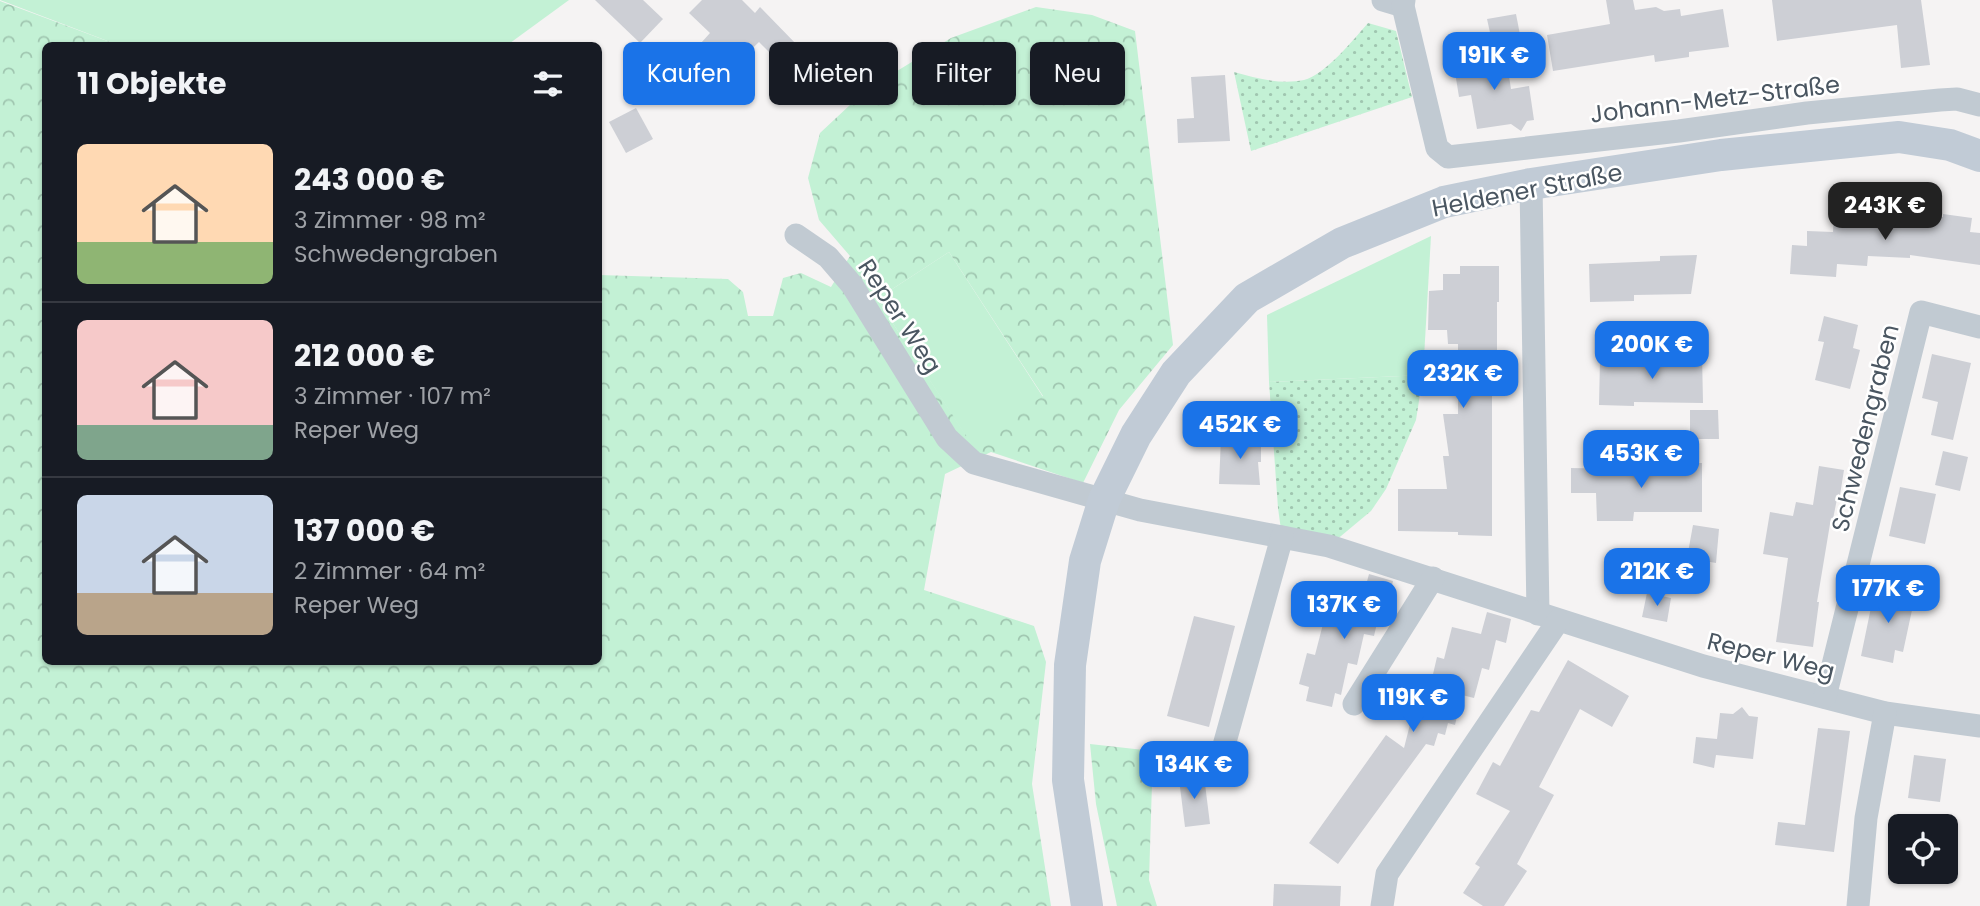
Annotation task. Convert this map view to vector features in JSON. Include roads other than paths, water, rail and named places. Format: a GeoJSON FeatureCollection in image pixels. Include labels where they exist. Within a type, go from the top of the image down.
{"type":"FeatureCollection","features":[{"type":"Feature","properties":{"kind":"main road","name":"Heldener Straße"},"geometry":{"type":"LineString","coordinates":[[1087,906],[1068,780],[1070,665],[1085,561],[1104,500],[1136,435],[1176,373],[1247,298],[1342,243],[1444,202],[1531,184],[1721,155],[1899,137],[1950,145],[1980,156]]}},
{"type":"Feature","properties":{"kind":"street","name":"Johann-Metz-Straße"},"geometry":{"type":"LineString","coordinates":[[1396,2],[1437,148],[1448,156],[1927,101],[1957,99],[1980,105]]}},
{"type":"Feature","properties":{"kind":"street"},"geometry":{"type":"LineString","coordinates":[[1382,906],[1387,874],[1548,618],[1531,184]]}},
{"type":"Feature","properties":{"kind":"street","name":"Reper Weg"},"geometry":{"type":"LineString","coordinates":[[796,235],[828,257],[852,285],[947,438],[974,463],[1140,510],[1329,546],[1703,666],[1885,713],[1980,726]]}},
{"type":"Feature","properties":{"kind":"street","name":"Schwedengraben"},"geometry":{"type":"LineString","coordinates":[[1825,697],[1921,312],[1980,327]]}},
{"type":"Feature","properties":{"kind":"street"},"geometry":{"type":"LineString","coordinates":[[1223,749],[1282,537]]}},
{"type":"Feature","properties":{"kind":"street"},"geometry":{"type":"LineString","coordinates":[[1354,704],[1433,579]]}},
{"type":"Feature","properties":{"kind":"street"},"geometry":{"type":"LineString","coordinates":[[1858,906],[1866,818],[1885,713]]}}]}
